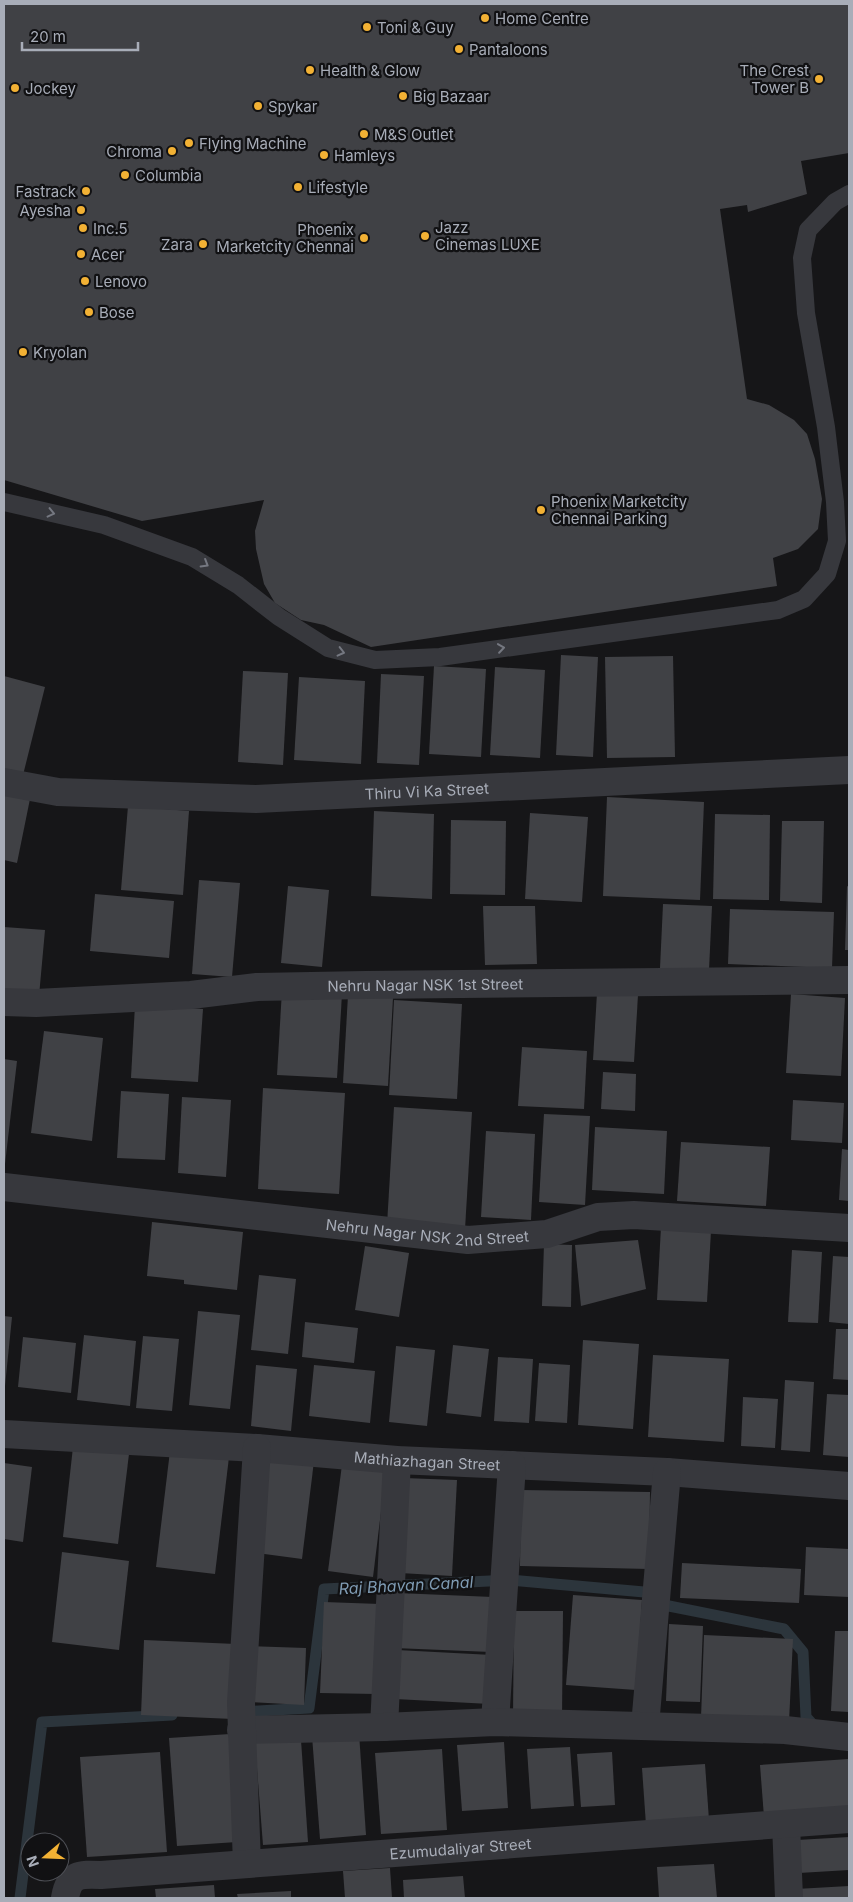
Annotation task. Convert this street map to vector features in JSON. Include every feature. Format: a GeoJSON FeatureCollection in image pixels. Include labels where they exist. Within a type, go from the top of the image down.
{"type":"FeatureCollection","features":[{"type":"Feature","properties":{"kind":"street","name":"Thiru Vi Ka Street"},"geometry":{"type":"LineString","coordinates":[[4,782],[58,792],[256,799],[849,770]]}},
{"type":"Feature","properties":{"kind":"street","name":"Nehru Nagar NSK 1st Street"},"geometry":{"type":"LineString","coordinates":[[4,1002],[36,1003],[191,995],[257,988],[365,985],[849,980]]}},
{"type":"Feature","properties":{"kind":"street","name":"Nehru Nagar NSK 2nd Street"},"geometry":{"type":"LineString","coordinates":[[4,1187],[468,1240],[547,1234],[598,1217],[634,1215],[849,1228]]}},
{"type":"Feature","properties":{"kind":"street","name":"Mathiazhagan Street"},"geometry":{"type":"LineString","coordinates":[[4,1434],[257,1448],[397,1460],[666,1472],[849,1486]]}},
{"type":"Feature","properties":{"kind":"street"},"geometry":{"type":"LineString","coordinates":[[248,1864],[241,1703],[257,1448]]}},
{"type":"Feature","properties":{"kind":"street"},"geometry":{"type":"LineString","coordinates":[[384,1727],[397,1460]]}},
{"type":"Feature","properties":{"kind":"street"},"geometry":{"type":"LineString","coordinates":[[495,1722],[512,1465]]}},
{"type":"Feature","properties":{"kind":"street"},"geometry":{"type":"LineString","coordinates":[[645,1726],[666,1472]]}},
{"type":"Feature","properties":{"kind":"street"},"geometry":{"type":"LineString","coordinates":[[242,1730],[495,1722],[784,1730],[849,1737]]}},
{"type":"Feature","properties":{"kind":"street","name":"Ezumudaliyar Street"},"geometry":{"type":"LineString","coordinates":[[69,1888],[86,1874],[102,1875],[849,1819]]}},
{"type":"Feature","properties":{"kind":"street"},"geometry":{"type":"LineString","coordinates":[[786,1824],[789,1898]]}},
{"type":"Feature","properties":{"kind":"lane"},"geometry":{"type":"LineString","coordinates":[[4,502],[104,525],[192,557],[238,585],[279,617],[328,648],[375,660],[440,657],[778,610],[804,599],[827,574],[837,541],[835,502],[826,427],[806,313],[802,258],[808,230],[835,202],[849,194]]}},
{"type":"Feature","properties":{"kind":"building","name":"Phoenix Marketcity Chennai"},"geometry":{"type":"Polygon","coordinates":[[[4,4],[849,4],[849,153],[801,161],[807,194],[748,212],[747,205],[720,209],[747,399],[769,405],[794,420],[807,434],[815,459],[822,499],[818,529],[798,549],[773,558],[777,586],[371,647],[324,625],[301,620],[275,603],[264,584],[256,549],[255,531],[264,500],[142,521],[4,480],[4,4]]]}},
{"type":"Feature","properties":{"kind":"building"},"geometry":{"type":"Polygon","coordinates":[[[561,655],[598,657],[593,757],[556,755],[561,655]]]}},
{"type":"Feature","properties":{"kind":"building"},"geometry":{"type":"Polygon","coordinates":[[[673,656],[675,757],[607,758],[605,657],[673,656]]]}},
{"type":"Feature","properties":{"kind":"building"},"geometry":{"type":"Polygon","coordinates":[[[434,666],[486,669],[481,757],[429,754],[434,666]]]}},
{"type":"Feature","properties":{"kind":"building"},"geometry":{"type":"Polygon","coordinates":[[[495,667],[545,670],[540,758],[490,755],[495,667]]]}},
{"type":"Feature","properties":{"kind":"building"},"geometry":{"type":"Polygon","coordinates":[[[243,671],[288,673],[283,765],[238,762],[243,671]]]}},
{"type":"Feature","properties":{"kind":"building"},"geometry":{"type":"Polygon","coordinates":[[[381,674],[424,676],[419,765],[377,763],[381,674]]]}},
{"type":"Feature","properties":{"kind":"building"},"geometry":{"type":"Polygon","coordinates":[[[4,676],[45,687],[22,779],[4,775],[4,676]]]}},
{"type":"Feature","properties":{"kind":"building"},"geometry":{"type":"Polygon","coordinates":[[[299,677],[365,681],[361,764],[294,760],[299,677]]]}},
{"type":"Feature","properties":{"kind":"building"},"geometry":{"type":"Polygon","coordinates":[[[4,789],[31,794],[17,863],[4,860],[4,789]]]}},
{"type":"Feature","properties":{"kind":"building"},"geometry":{"type":"Polygon","coordinates":[[[607,797],[704,802],[700,900],[603,896],[607,797]]]}},
{"type":"Feature","properties":{"kind":"building"},"geometry":{"type":"Polygon","coordinates":[[[128,806],[189,811],[183,895],[121,890],[128,806]]]}},
{"type":"Feature","properties":{"kind":"building"},"geometry":{"type":"Polygon","coordinates":[[[374,811],[434,814],[432,899],[371,896],[374,811]]]}},
{"type":"Feature","properties":{"kind":"building"},"geometry":{"type":"Polygon","coordinates":[[[530,813],[588,817],[582,902],[525,899],[530,813]]]}},
{"type":"Feature","properties":{"kind":"building"},"geometry":{"type":"Polygon","coordinates":[[[715,814],[770,815],[769,900],[713,899],[715,814]]]}},
{"type":"Feature","properties":{"kind":"building"},"geometry":{"type":"Polygon","coordinates":[[[451,820],[506,821],[505,895],[450,894],[451,820]]]}},
{"type":"Feature","properties":{"kind":"building"},"geometry":{"type":"Polygon","coordinates":[[[782,821],[824,821],[822,903],[780,901],[782,821]]]}},
{"type":"Feature","properties":{"kind":"building"},"geometry":{"type":"Polygon","coordinates":[[[199,880],[240,883],[232,977],[192,974],[199,880]]]}},
{"type":"Feature","properties":{"kind":"building"},"geometry":{"type":"Polygon","coordinates":[[[288,886],[329,890],[322,967],[281,963],[288,886]]]}},
{"type":"Feature","properties":{"kind":"building"},"geometry":{"type":"Polygon","coordinates":[[[847,886],[849,887],[849,950],[845,950],[847,886]]]}},
{"type":"Feature","properties":{"kind":"building"},"geometry":{"type":"Polygon","coordinates":[[[95,894],[174,901],[169,958],[90,951],[95,894]]]}},
{"type":"Feature","properties":{"kind":"building"},"geometry":{"type":"Polygon","coordinates":[[[663,904],[712,906],[709,970],[660,968],[663,904]]]}},
{"type":"Feature","properties":{"kind":"building"},"geometry":{"type":"Polygon","coordinates":[[[483,906],[535,906],[537,964],[485,965],[483,906]]]}},
{"type":"Feature","properties":{"kind":"building"},"geometry":{"type":"Polygon","coordinates":[[[730,909],[834,912],[832,968],[728,964],[730,909]]]}},
{"type":"Feature","properties":{"kind":"building"},"geometry":{"type":"Polygon","coordinates":[[[4,927],[45,930],[39,996],[4,993],[4,927]]]}},
{"type":"Feature","properties":{"kind":"building"},"geometry":{"type":"Polygon","coordinates":[[[282,990],[342,994],[337,1078],[277,1075],[282,990]]]}},
{"type":"Feature","properties":{"kind":"building"},"geometry":{"type":"Polygon","coordinates":[[[597,993],[638,995],[634,1062],[593,1060],[597,993]]]}},
{"type":"Feature","properties":{"kind":"building"},"geometry":{"type":"Polygon","coordinates":[[[791,994],[845,998],[841,1076],[786,1073],[791,994]]]}},
{"type":"Feature","properties":{"kind":"building"},"geometry":{"type":"Polygon","coordinates":[[[348,995],[393,998],[388,1086],[343,1083],[348,995]]]}},
{"type":"Feature","properties":{"kind":"building"},"geometry":{"type":"Polygon","coordinates":[[[394,1000],[462,1004],[457,1099],[389,1095],[394,1000]]]}},
{"type":"Feature","properties":{"kind":"building"},"geometry":{"type":"Polygon","coordinates":[[[135,1005],[203,1009],[198,1082],[131,1078],[135,1005]]]}},
{"type":"Feature","properties":{"kind":"building"},"geometry":{"type":"Polygon","coordinates":[[[44,1031],[103,1038],[92,1141],[31,1133],[44,1031]]]}},
{"type":"Feature","properties":{"kind":"building"},"geometry":{"type":"Polygon","coordinates":[[[522,1047],[587,1051],[584,1109],[518,1106],[522,1047]]]}},
{"type":"Feature","properties":{"kind":"building"},"geometry":{"type":"Polygon","coordinates":[[[4,1059],[17,1061],[5,1164],[4,1164],[4,1059]]]}},
{"type":"Feature","properties":{"kind":"building"},"geometry":{"type":"Polygon","coordinates":[[[603,1072],[636,1074],[635,1111],[601,1109],[603,1072]]]}},
{"type":"Feature","properties":{"kind":"building"},"geometry":{"type":"Polygon","coordinates":[[[263,1088],[345,1093],[339,1194],[258,1189],[263,1088]]]}},
{"type":"Feature","properties":{"kind":"building"},"geometry":{"type":"Polygon","coordinates":[[[121,1091],[169,1094],[165,1160],[117,1158],[121,1091]]]}},
{"type":"Feature","properties":{"kind":"building"},"geometry":{"type":"Polygon","coordinates":[[[182,1097],[231,1100],[226,1177],[178,1173],[182,1097]]]}},
{"type":"Feature","properties":{"kind":"building"},"geometry":{"type":"Polygon","coordinates":[[[793,1100],[844,1103],[842,1143],[791,1140],[793,1100]]]}},
{"type":"Feature","properties":{"kind":"building"},"geometry":{"type":"Polygon","coordinates":[[[394,1107],[472,1112],[465,1229],[387,1225],[394,1107]]]}},
{"type":"Feature","properties":{"kind":"building"},"geometry":{"type":"Polygon","coordinates":[[[544,1114],[590,1116],[585,1205],[539,1202],[544,1114]]]}},
{"type":"Feature","properties":{"kind":"building"},"geometry":{"type":"Polygon","coordinates":[[[595,1127],[667,1131],[664,1194],[592,1190],[595,1127]]]}},
{"type":"Feature","properties":{"kind":"building"},"geometry":{"type":"Polygon","coordinates":[[[486,1131],[535,1134],[531,1220],[481,1217],[486,1131]]]}},
{"type":"Feature","properties":{"kind":"building"},"geometry":{"type":"Polygon","coordinates":[[[681,1142],[770,1147],[766,1206],[677,1201],[681,1142]]]}},
{"type":"Feature","properties":{"kind":"building"},"geometry":{"type":"Polygon","coordinates":[[[842,1149],[849,1150],[849,1201],[839,1200],[842,1149]]]}},
{"type":"Feature","properties":{"kind":"building"},"geometry":{"type":"Polygon","coordinates":[[[152,1222],[243,1232],[237,1290],[184,1284],[184,1280],[147,1276],[152,1222]]]}},
{"type":"Feature","properties":{"kind":"building"},"geometry":{"type":"Polygon","coordinates":[[[661,1227],[711,1231],[707,1302],[657,1300],[661,1227]]]}},
{"type":"Feature","properties":{"kind":"building"},"geometry":{"type":"Polygon","coordinates":[[[638,1240],[646,1289],[581,1306],[575,1245],[638,1240]]]}},
{"type":"Feature","properties":{"kind":"building"},"geometry":{"type":"Polygon","coordinates":[[[544,1244],[572,1245],[571,1307],[542,1306],[544,1244]]]}},
{"type":"Feature","properties":{"kind":"building"},"geometry":{"type":"Polygon","coordinates":[[[365,1246],[409,1253],[399,1317],[355,1310],[365,1246]]]}},
{"type":"Feature","properties":{"kind":"building"},"geometry":{"type":"Polygon","coordinates":[[[792,1250],[822,1252],[818,1323],[788,1322],[792,1250]]]}},
{"type":"Feature","properties":{"kind":"building"},"geometry":{"type":"Polygon","coordinates":[[[833,1256],[849,1257],[849,1324],[829,1322],[833,1256]]]}},
{"type":"Feature","properties":{"kind":"building"},"geometry":{"type":"Polygon","coordinates":[[[259,1275],[296,1279],[288,1354],[251,1350],[259,1275]]]}},
{"type":"Feature","properties":{"kind":"building"},"geometry":{"type":"Polygon","coordinates":[[[198,1311],[240,1315],[230,1409],[189,1405],[198,1311]]]}},
{"type":"Feature","properties":{"kind":"building"},"geometry":{"type":"Polygon","coordinates":[[[4,1316],[12,1317],[5,1386],[4,1386],[4,1316]]]}},
{"type":"Feature","properties":{"kind":"building"},"geometry":{"type":"Polygon","coordinates":[[[305,1322],[358,1328],[354,1363],[302,1357],[305,1322]]]}},
{"type":"Feature","properties":{"kind":"building"},"geometry":{"type":"Polygon","coordinates":[[[836,1329],[849,1329],[849,1380],[833,1379],[836,1329]]]}},
{"type":"Feature","properties":{"kind":"building"},"geometry":{"type":"Polygon","coordinates":[[[84,1335],[136,1341],[130,1406],[77,1400],[84,1335]]]}},
{"type":"Feature","properties":{"kind":"building"},"geometry":{"type":"Polygon","coordinates":[[[143,1336],[179,1339],[172,1411],[136,1408],[143,1336]]]}},
{"type":"Feature","properties":{"kind":"building"},"geometry":{"type":"Polygon","coordinates":[[[23,1337],[76,1343],[71,1393],[18,1387],[23,1337]]]}},
{"type":"Feature","properties":{"kind":"building"},"geometry":{"type":"Polygon","coordinates":[[[583,1340],[639,1344],[633,1429],[578,1425],[583,1340]]]}},
{"type":"Feature","properties":{"kind":"building"},"geometry":{"type":"Polygon","coordinates":[[[453,1345],[489,1349],[481,1417],[446,1413],[453,1345]]]}},
{"type":"Feature","properties":{"kind":"building"},"geometry":{"type":"Polygon","coordinates":[[[396,1346],[435,1350],[427,1426],[389,1422],[396,1346]]]}},
{"type":"Feature","properties":{"kind":"building"},"geometry":{"type":"Polygon","coordinates":[[[653,1355],[729,1359],[724,1442],[648,1437],[653,1355]]]}},
{"type":"Feature","properties":{"kind":"building"},"geometry":{"type":"Polygon","coordinates":[[[498,1357],[533,1359],[529,1423],[494,1421],[498,1357]]]}},
{"type":"Feature","properties":{"kind":"building"},"geometry":{"type":"Polygon","coordinates":[[[539,1363],[570,1365],[567,1423],[535,1421],[539,1363]]]}},
{"type":"Feature","properties":{"kind":"building"},"geometry":{"type":"Polygon","coordinates":[[[256,1365],[297,1369],[291,1431],[251,1426],[256,1365]]]}},
{"type":"Feature","properties":{"kind":"building"},"geometry":{"type":"Polygon","coordinates":[[[314,1365],[375,1371],[370,1423],[309,1416],[314,1365]]]}},
{"type":"Feature","properties":{"kind":"building"},"geometry":{"type":"Polygon","coordinates":[[[785,1380],[814,1382],[810,1452],[781,1450],[785,1380]]]}},
{"type":"Feature","properties":{"kind":"building"},"geometry":{"type":"Polygon","coordinates":[[[827,1394],[849,1395],[849,1457],[823,1455],[827,1394]]]}},
{"type":"Feature","properties":{"kind":"building"},"geometry":{"type":"Polygon","coordinates":[[[743,1397],[778,1399],[775,1448],[741,1446],[743,1397]]]}},
{"type":"Feature","properties":{"kind":"building"},"geometry":{"type":"Polygon","coordinates":[[[73,1447],[129,1454],[118,1544],[63,1537],[73,1447]]]}},
{"type":"Feature","properties":{"kind":"building"},"geometry":{"type":"Polygon","coordinates":[[[170,1451],[229,1457],[215,1574],[156,1567],[170,1451]]]}},
{"type":"Feature","properties":{"kind":"building"},"geometry":{"type":"Polygon","coordinates":[[[269,1456],[314,1461],[302,1559],[257,1553],[269,1456]]]}},
{"type":"Feature","properties":{"kind":"building"},"geometry":{"type":"Polygon","coordinates":[[[4,1463],[32,1467],[23,1542],[4,1539],[4,1463]]]}},
{"type":"Feature","properties":{"kind":"building"},"geometry":{"type":"Polygon","coordinates":[[[342,1465],[386,1471],[373,1577],[328,1571],[342,1465]]]}},
{"type":"Feature","properties":{"kind":"building"},"geometry":{"type":"Polygon","coordinates":[[[404,1478],[457,1480],[452,1576],[400,1573],[404,1478]]]}},
{"type":"Feature","properties":{"kind":"building"},"geometry":{"type":"Polygon","coordinates":[[[521,1490],[650,1492],[649,1569],[520,1566],[521,1490]]]}},
{"type":"Feature","properties":{"kind":"building"},"geometry":{"type":"Polygon","coordinates":[[[806,1547],[849,1549],[849,1597],[804,1595],[806,1547]]]}},
{"type":"Feature","properties":{"kind":"building"},"geometry":{"type":"Polygon","coordinates":[[[62,1552],[129,1561],[119,1650],[52,1642],[62,1552]]]}},
{"type":"Feature","properties":{"kind":"building"},"geometry":{"type":"Polygon","coordinates":[[[682,1563],[801,1569],[799,1603],[680,1598],[682,1563]]]}},
{"type":"Feature","properties":{"kind":"building"},"geometry":{"type":"Polygon","coordinates":[[[397,1593],[493,1597],[491,1652],[394,1648],[397,1593]]]}},
{"type":"Feature","properties":{"kind":"building"},"geometry":{"type":"Polygon","coordinates":[[[573,1595],[642,1600],[636,1690],[566,1685],[573,1595]]]}},
{"type":"Feature","properties":{"kind":"building"},"geometry":{"type":"Polygon","coordinates":[[[324,1602],[380,1604],[376,1694],[320,1693],[324,1602]]]}},
{"type":"Feature","properties":{"kind":"building"},"geometry":{"type":"Polygon","coordinates":[[[514,1611],[563,1611],[562,1718],[513,1717],[514,1611]]]}},
{"type":"Feature","properties":{"kind":"building"},"geometry":{"type":"Polygon","coordinates":[[[669,1624],[703,1626],[700,1702],[666,1701],[669,1624]]]}},
{"type":"Feature","properties":{"kind":"building"},"geometry":{"type":"Polygon","coordinates":[[[835,1631],[849,1631],[849,1712],[831,1711],[835,1631]]]}},
{"type":"Feature","properties":{"kind":"building"},"geometry":{"type":"Polygon","coordinates":[[[704,1635],[793,1639],[789,1722],[701,1718],[704,1635]]]}},
{"type":"Feature","properties":{"kind":"building"},"geometry":{"type":"Polygon","coordinates":[[[144,1640],[236,1644],[233,1719],[141,1715],[144,1640]]]}},
{"type":"Feature","properties":{"kind":"building"},"geometry":{"type":"Polygon","coordinates":[[[250,1646],[306,1648],[304,1705],[247,1702],[250,1646]]]}},
{"type":"Feature","properties":{"kind":"building"},"geometry":{"type":"Polygon","coordinates":[[[397,1650],[492,1655],[490,1704],[395,1699],[397,1650]]]}},
{"type":"Feature","properties":{"kind":"building"},"geometry":{"type":"Polygon","coordinates":[[[359,1733],[366,1835],[320,1839],[312,1736],[359,1733]]]}},
{"type":"Feature","properties":{"kind":"building"},"geometry":{"type":"Polygon","coordinates":[[[230,1734],[237,1842],[177,1846],[169,1738],[230,1734]]]}},
{"type":"Feature","properties":{"kind":"building"},"geometry":{"type":"Polygon","coordinates":[[[301,1740],[308,1842],[263,1845],[255,1743],[301,1740]]]}},
{"type":"Feature","properties":{"kind":"building"},"geometry":{"type":"Polygon","coordinates":[[[504,1742],[508,1808],[462,1811],[457,1745],[504,1742]]]}},
{"type":"Feature","properties":{"kind":"building"},"geometry":{"type":"Polygon","coordinates":[[[570,1747],[574,1806],[531,1809],[527,1749],[570,1747]]]}},
{"type":"Feature","properties":{"kind":"building"},"geometry":{"type":"Polygon","coordinates":[[[442,1749],[447,1830],[381,1834],[375,1753],[442,1749]]]}},
{"type":"Feature","properties":{"kind":"building"},"geometry":{"type":"Polygon","coordinates":[[[160,1752],[167,1852],[87,1857],[80,1757],[160,1752]]]}},
{"type":"Feature","properties":{"kind":"building"},"geometry":{"type":"Polygon","coordinates":[[[612,1752],[615,1805],[581,1807],[577,1754],[612,1752]]]}},
{"type":"Feature","properties":{"kind":"building"},"geometry":{"type":"Polygon","coordinates":[[[849,1759],[849,1811],[764,1817],[760,1765],[849,1759]]]}},
{"type":"Feature","properties":{"kind":"building"},"geometry":{"type":"Polygon","coordinates":[[[705,1764],[709,1820],[646,1825],[642,1768],[705,1764]]]}},
{"type":"Feature","properties":{"kind":"building"},"geometry":{"type":"Polygon","coordinates":[[[849,1837],[849,1870],[799,1873],[797,1840],[849,1837]]]}},
{"type":"Feature","properties":{"kind":"building"},"geometry":{"type":"Polygon","coordinates":[[[714,1864],[717,1898],[659,1898],[657,1867],[714,1864]]]}},
{"type":"Feature","properties":{"kind":"building"},"geometry":{"type":"Polygon","coordinates":[[[390,1868],[392,1898],[345,1898],[343,1871],[390,1868]]]}},
{"type":"Feature","properties":{"kind":"building"},"geometry":{"type":"Polygon","coordinates":[[[463,1876],[465,1898],[404,1898],[403,1880],[463,1876]]]}},
{"type":"Feature","properties":{"kind":"building"},"geometry":{"type":"Polygon","coordinates":[[[214,1885],[215,1898],[156,1898],[155,1889],[214,1885]]]}},
{"type":"Feature","properties":{"kind":"building"},"geometry":{"type":"Polygon","coordinates":[[[849,1886],[849,1898],[796,1898],[796,1889],[849,1886]]]}},
{"type":"Feature","properties":{"kind":"building"},"geometry":{"type":"Polygon","coordinates":[[[291,1891],[291,1898],[238,1898],[237,1894],[291,1891]]]}},
{"type":"Feature","properties":{"kind":"waterway","name":"Raj Bhavan Canal"},"geometry":{"type":"LineString","coordinates":[[240,1712],[309,1708],[324,1589],[510,1580],[644,1592],[669,1606],[784,1629],[803,1652],[806,1717],[817,1729]]}},
{"type":"Feature","properties":{"kind":"waterway","name":"Raj Bhavan Canal"},"geometry":{"type":"LineString","coordinates":[[20,1898],[42,1722],[172,1715]]}},
{"type":"Feature","properties":{"kind":"place","name":"Home Centre"},"geometry":{"type":"Point","coordinates":[485,18]}},
{"type":"Feature","properties":{"kind":"place","name":"Toni & Guy"},"geometry":{"type":"Point","coordinates":[367,27]}},
{"type":"Feature","properties":{"kind":"place","name":"Pantaloons"},"geometry":{"type":"Point","coordinates":[459,49]}},
{"type":"Feature","properties":{"kind":"place","name":"Health & Glow"},"geometry":{"type":"Point","coordinates":[310,70]}},
{"type":"Feature","properties":{"kind":"place","name":"The Crest Tower B"},"geometry":{"type":"Point","coordinates":[819,79]}},
{"type":"Feature","properties":{"kind":"place","name":"Jockey"},"geometry":{"type":"Point","coordinates":[15,88]}},
{"type":"Feature","properties":{"kind":"place","name":"Big Bazaar"},"geometry":{"type":"Point","coordinates":[403,96]}},
{"type":"Feature","properties":{"kind":"place","name":"Spykar"},"geometry":{"type":"Point","coordinates":[258,106]}},
{"type":"Feature","properties":{"kind":"place","name":"M&S Outlet"},"geometry":{"type":"Point","coordinates":[364,134]}},
{"type":"Feature","properties":{"kind":"place","name":"Flying Machine"},"geometry":{"type":"Point","coordinates":[189,143]}},
{"type":"Feature","properties":{"kind":"place","name":"Chroma"},"geometry":{"type":"Point","coordinates":[172,151]}},
{"type":"Feature","properties":{"kind":"place","name":"Hamleys"},"geometry":{"type":"Point","coordinates":[324,155]}},
{"type":"Feature","properties":{"kind":"place","name":"Columbia"},"geometry":{"type":"Point","coordinates":[125,175]}},
{"type":"Feature","properties":{"kind":"place","name":"Lifestyle"},"geometry":{"type":"Point","coordinates":[298,187]}},
{"type":"Feature","properties":{"kind":"place","name":"Fastrack"},"geometry":{"type":"Point","coordinates":[86,191]}},
{"type":"Feature","properties":{"kind":"place","name":"Ayesha"},"geometry":{"type":"Point","coordinates":[81,210]}},
{"type":"Feature","properties":{"kind":"place","name":"Inc.5"},"geometry":{"type":"Point","coordinates":[83,228]}},
{"type":"Feature","properties":{"kind":"place","name":"Jazz Cinemas LUXE"},"geometry":{"type":"Point","coordinates":[425,236]}},
{"type":"Feature","properties":{"kind":"place","name":"Phoenix Marketcity Chennai"},"geometry":{"type":"Point","coordinates":[364,238]}},
{"type":"Feature","properties":{"kind":"place","name":"Zara"},"geometry":{"type":"Point","coordinates":[203,244]}},
{"type":"Feature","properties":{"kind":"place","name":"Acer"},"geometry":{"type":"Point","coordinates":[81,254]}},
{"type":"Feature","properties":{"kind":"place","name":"Lenovo"},"geometry":{"type":"Point","coordinates":[85,281]}},
{"type":"Feature","properties":{"kind":"place","name":"Bose"},"geometry":{"type":"Point","coordinates":[89,312]}},
{"type":"Feature","properties":{"kind":"place","name":"Kryolan"},"geometry":{"type":"Point","coordinates":[23,352]}},
{"type":"Feature","properties":{"kind":"place","name":"Phoenix Marketcity Chennai Parking"},"geometry":{"type":"Point","coordinates":[541,510]}}]}
